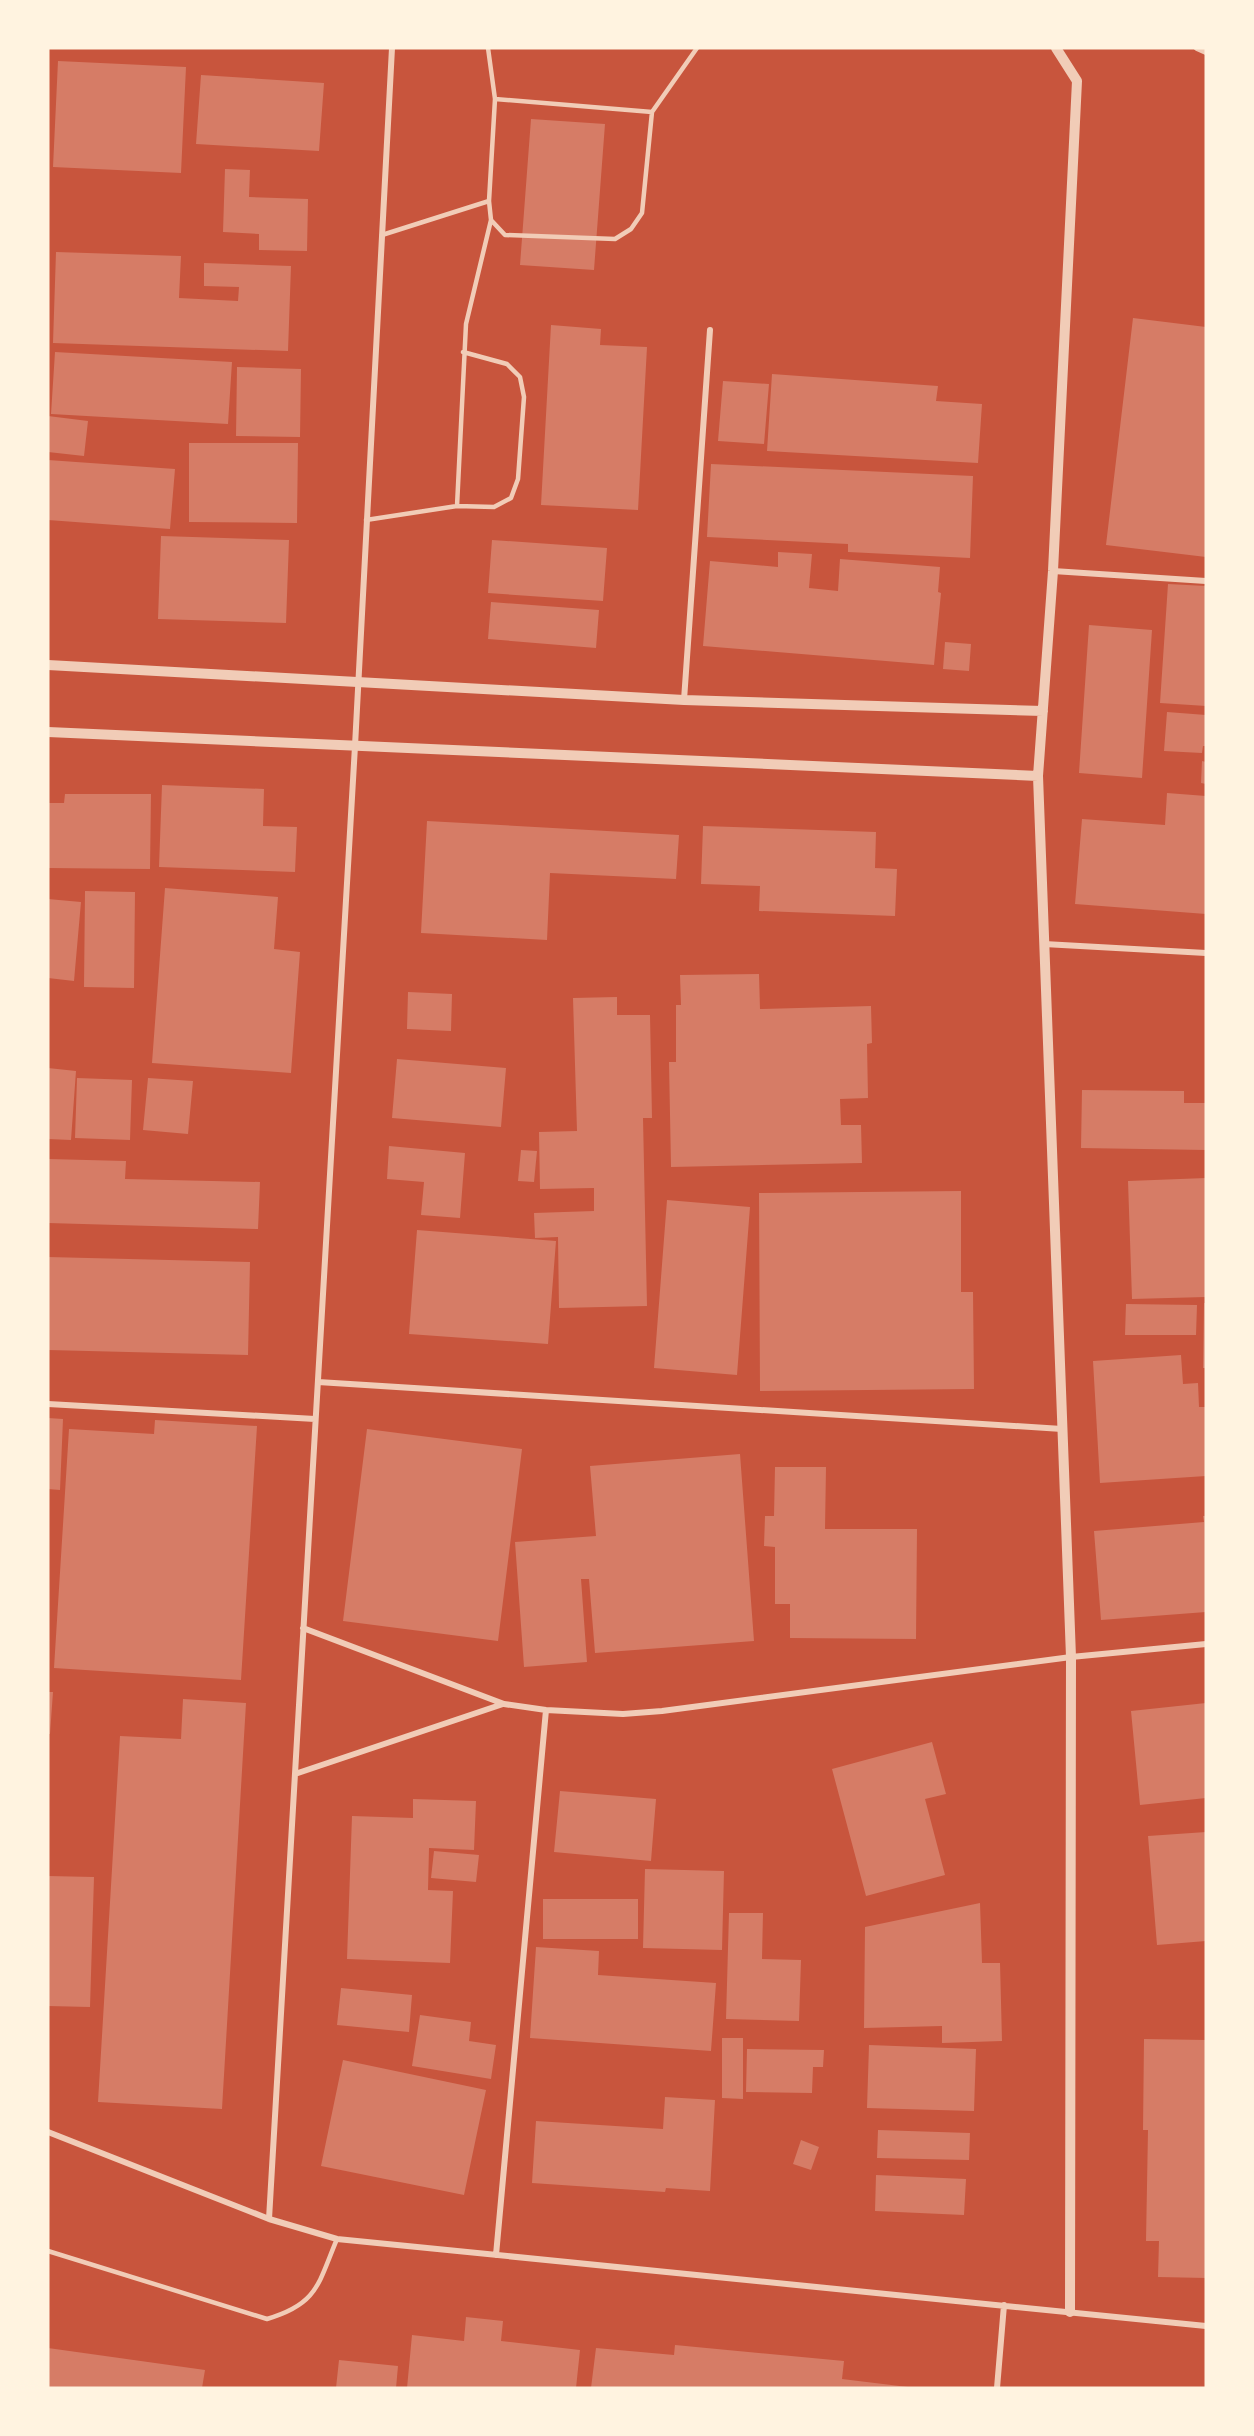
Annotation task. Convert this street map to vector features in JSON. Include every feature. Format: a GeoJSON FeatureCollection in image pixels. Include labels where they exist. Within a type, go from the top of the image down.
{"type":"FeatureCollection","features":[{"type":"Feature","properties":{"kind":"street"},"geometry":{"type":"LineString","coordinates":[[269,2219],[355,746],[392,48]]}},
{"type":"Feature","properties":{"kind":"street"},"geometry":{"type":"LineString","coordinates":[[1056,48],[1077,81],[1053,571],[1038,776],[1071,1657],[1070,2312]]}},
{"type":"Feature","properties":{"kind":"street"},"geometry":{"type":"LineString","coordinates":[[1197,48],[1206,52]]}},
{"type":"Feature","properties":{"kind":"street"},"geometry":{"type":"LineString","coordinates":[[684,700],[710,330]]}},
{"type":"Feature","properties":{"kind":"street"},"geometry":{"type":"LineString","coordinates":[[1053,571],[1206,581]]}},
{"type":"Feature","properties":{"kind":"street"},"geometry":{"type":"LineString","coordinates":[[48,665],[684,700],[1042,711]]}},
{"type":"Feature","properties":{"kind":"street"},"geometry":{"type":"LineString","coordinates":[[48,732],[1038,776]]}},
{"type":"Feature","properties":{"kind":"street"},"geometry":{"type":"LineString","coordinates":[[1044,944],[1206,953]]}},
{"type":"Feature","properties":{"kind":"street"},"geometry":{"type":"LineString","coordinates":[[318,1382],[1062,1429]]}},
{"type":"Feature","properties":{"kind":"street"},"geometry":{"type":"LineString","coordinates":[[48,1404],[315,1419]]}},
{"type":"Feature","properties":{"kind":"street"},"geometry":{"type":"LineString","coordinates":[[303,1628],[504,1704],[546,1710],[623,1714],[662,1711],[1071,1657],[1206,1644]]}},
{"type":"Feature","properties":{"kind":"street"},"geometry":{"type":"LineString","coordinates":[[295,1774],[504,1704]]}},
{"type":"Feature","properties":{"kind":"street"},"geometry":{"type":"LineString","coordinates":[[496,2255],[546,1710]]}},
{"type":"Feature","properties":{"kind":"street"},"geometry":{"type":"LineString","coordinates":[[48,2132],[269,2219],[337,2239],[1206,2326]]}},
{"type":"Feature","properties":{"kind":"street"},"geometry":{"type":"LineString","coordinates":[[997,2388],[1004,2305]]}},
{"type":"Feature","properties":{"kind":"lane"},"geometry":{"type":"LineString","coordinates":[[457,506],[466,324],[491,219],[489,201],[495,99],[488,48]]}},
{"type":"Feature","properties":{"kind":"lane"},"geometry":{"type":"LineString","coordinates":[[491,219],[505,235],[615,239],[631,229],[642,213],[652,112],[697,48]]}},
{"type":"Feature","properties":{"kind":"lane"},"geometry":{"type":"LineString","coordinates":[[495,99],[652,112]]}},
{"type":"Feature","properties":{"kind":"lane"},"geometry":{"type":"LineString","coordinates":[[382,235],[489,201]]}},
{"type":"Feature","properties":{"kind":"lane"},"geometry":{"type":"LineString","coordinates":[[366,520],[457,506],[494,507],[511,498],[518,479],[524,397],[520,377],[507,364],[463,352]]}},
{"type":"Feature","properties":{"kind":"lane"},"geometry":{"type":"LineString","coordinates":[[48,2251],[267,2319],[292,2312],[313,2295],[337,2239]]}},
{"type":"Feature","properties":{"kind":"building"},"geometry":{"type":"Polygon","coordinates":[[[58,61],[186,67],[181,173],[53,167],[58,61]]]}},
{"type":"Feature","properties":{"kind":"building"},"geometry":{"type":"Polygon","coordinates":[[[201,75],[324,83],[319,151],[196,144],[201,75]]]}},
{"type":"Feature","properties":{"kind":"building"},"geometry":{"type":"Polygon","coordinates":[[[531,119],[605,124],[594,270],[520,265],[531,119]]]}},
{"type":"Feature","properties":{"kind":"building"},"geometry":{"type":"Polygon","coordinates":[[[225,169],[250,170],[249,197],[308,199],[307,251],[259,250],[259,234],[223,232],[225,169]]]}},
{"type":"Feature","properties":{"kind":"building"},"geometry":{"type":"Polygon","coordinates":[[[56,252],[181,256],[179,298],[238,301],[239,287],[204,286],[204,263],[291,266],[288,351],[53,343],[56,252]]]}},
{"type":"Feature","properties":{"kind":"building"},"geometry":{"type":"Polygon","coordinates":[[[1133,318],[1206,327],[1206,557],[1106,545],[1133,318]]]}},
{"type":"Feature","properties":{"kind":"building"},"geometry":{"type":"Polygon","coordinates":[[[551,325],[601,329],[600,345],[647,347],[638,510],[541,505],[551,325]]]}},
{"type":"Feature","properties":{"kind":"building"},"geometry":{"type":"Polygon","coordinates":[[[55,352],[232,362],[228,424],[51,414],[55,352]]]}},
{"type":"Feature","properties":{"kind":"building"},"geometry":{"type":"Polygon","coordinates":[[[237,367],[301,369],[300,437],[236,436],[237,367]]]}},
{"type":"Feature","properties":{"kind":"building"},"geometry":{"type":"Polygon","coordinates":[[[772,374],[938,386],[936,401],[982,404],[978,463],[767,451],[772,374]]]}},
{"type":"Feature","properties":{"kind":"building"},"geometry":{"type":"Polygon","coordinates":[[[723,381],[769,384],[764,444],[718,441],[723,381]]]}},
{"type":"Feature","properties":{"kind":"building"},"geometry":{"type":"Polygon","coordinates":[[[48,416],[88,421],[84,456],[48,452],[48,416]]]}},
{"type":"Feature","properties":{"kind":"building"},"geometry":{"type":"Polygon","coordinates":[[[189,443],[298,443],[297,523],[189,522],[189,443]]]}},
{"type":"Feature","properties":{"kind":"building"},"geometry":{"type":"Polygon","coordinates":[[[48,460],[175,469],[170,529],[48,520],[48,460]]]}},
{"type":"Feature","properties":{"kind":"building"},"geometry":{"type":"Polygon","coordinates":[[[711,464],[973,476],[970,558],[848,552],[848,544],[707,537],[711,464]]]}},
{"type":"Feature","properties":{"kind":"building"},"geometry":{"type":"Polygon","coordinates":[[[161,536],[289,540],[286,623],[158,619],[161,536]]]}},
{"type":"Feature","properties":{"kind":"building"},"geometry":{"type":"Polygon","coordinates":[[[492,540],[607,548],[603,601],[488,593],[492,540]]]}},
{"type":"Feature","properties":{"kind":"building"},"geometry":{"type":"Polygon","coordinates":[[[778,552],[812,554],[809,588],[838,591],[840,559],[940,567],[938,592],[941,593],[934,665],[703,646],[710,561],[778,567],[778,552]]]}},
{"type":"Feature","properties":{"kind":"building"},"geometry":{"type":"Polygon","coordinates":[[[1168,584],[1206,586],[1206,706],[1160,703],[1168,584]]]}},
{"type":"Feature","properties":{"kind":"building"},"geometry":{"type":"Polygon","coordinates":[[[491,602],[599,610],[596,648],[488,639],[491,602]]]}},
{"type":"Feature","properties":{"kind":"building"},"geometry":{"type":"Polygon","coordinates":[[[1089,625],[1152,630],[1142,778],[1079,773],[1089,625]]]}},
{"type":"Feature","properties":{"kind":"building"},"geometry":{"type":"Polygon","coordinates":[[[945,642],[971,644],[969,671],[943,669],[945,642]]]}},
{"type":"Feature","properties":{"kind":"building"},"geometry":{"type":"Polygon","coordinates":[[[1167,712],[1206,715],[1206,746],[1203,746],[1202,753],[1164,751],[1167,712]]]}},
{"type":"Feature","properties":{"kind":"building"},"geometry":{"type":"Polygon","coordinates":[[[1202,761],[1206,762],[1206,784],[1201,783],[1202,761]]]}},
{"type":"Feature","properties":{"kind":"building"},"geometry":{"type":"Polygon","coordinates":[[[162,785],[264,789],[263,826],[297,827],[295,872],[159,867],[162,785]]]}},
{"type":"Feature","properties":{"kind":"building"},"geometry":{"type":"Polygon","coordinates":[[[1167,793],[1206,796],[1206,914],[1075,904],[1082,819],[1165,825],[1167,793]]]}},
{"type":"Feature","properties":{"kind":"building"},"geometry":{"type":"Polygon","coordinates":[[[65,794],[151,794],[150,869],[48,868],[48,803],[64,803],[65,794]]]}},
{"type":"Feature","properties":{"kind":"building"},"geometry":{"type":"Polygon","coordinates":[[[427,821],[679,835],[676,879],[550,873],[547,940],[421,933],[427,821]]]}},
{"type":"Feature","properties":{"kind":"building"},"geometry":{"type":"Polygon","coordinates":[[[703,826],[876,832],[875,868],[897,869],[895,916],[759,911],[760,886],[701,884],[703,826]]]}},
{"type":"Feature","properties":{"kind":"building"},"geometry":{"type":"Polygon","coordinates":[[[165,888],[278,897],[274,949],[300,952],[291,1073],[152,1063],[165,888]]]}},
{"type":"Feature","properties":{"kind":"building"},"geometry":{"type":"Polygon","coordinates":[[[85,891],[135,892],[134,988],[84,987],[85,891]]]}},
{"type":"Feature","properties":{"kind":"building"},"geometry":{"type":"Polygon","coordinates":[[[48,899],[81,902],[74,981],[48,978],[48,899]]]}},
{"type":"Feature","properties":{"kind":"building"},"geometry":{"type":"Polygon","coordinates":[[[759,974],[760,1009],[871,1006],[872,1043],[867,1044],[868,1098],[840,1099],[841,1125],[861,1125],[862,1163],[671,1167],[669,1062],[676,1062],[676,1005],[681,1005],[680,975],[759,974]]]}},
{"type":"Feature","properties":{"kind":"building"},"geometry":{"type":"Polygon","coordinates":[[[408,992],[452,994],[451,1031],[407,1029],[408,992]]]}},
{"type":"Feature","properties":{"kind":"building"},"geometry":{"type":"Polygon","coordinates":[[[617,997],[617,1015],[650,1015],[652,1118],[643,1118],[647,1306],[559,1308],[558,1237],[535,1238],[534,1213],[594,1211],[594,1188],[540,1189],[539,1132],[577,1131],[573,998],[617,997]]]}},
{"type":"Feature","properties":{"kind":"building"},"geometry":{"type":"Polygon","coordinates":[[[397,1059],[506,1068],[501,1127],[392,1118],[397,1059]]]}},
{"type":"Feature","properties":{"kind":"building"},"geometry":{"type":"Polygon","coordinates":[[[48,1068],[76,1071],[71,1140],[48,1139],[48,1068]]]}},
{"type":"Feature","properties":{"kind":"building"},"geometry":{"type":"Polygon","coordinates":[[[77,1078],[132,1080],[130,1140],[75,1138],[77,1078]]]}},
{"type":"Feature","properties":{"kind":"building"},"geometry":{"type":"Polygon","coordinates":[[[148,1078],[193,1081],[188,1134],[143,1130],[148,1078]]]}},
{"type":"Feature","properties":{"kind":"building"},"geometry":{"type":"Polygon","coordinates":[[[1082,1090],[1184,1091],[1184,1103],[1206,1103],[1206,1150],[1081,1148],[1082,1090]]]}},
{"type":"Feature","properties":{"kind":"building"},"geometry":{"type":"Polygon","coordinates":[[[389,1146],[465,1153],[460,1218],[421,1215],[424,1182],[387,1179],[389,1146]]]}},
{"type":"Feature","properties":{"kind":"building"},"geometry":{"type":"Polygon","coordinates":[[[521,1150],[537,1151],[534,1182],[518,1181],[521,1150]]]}},
{"type":"Feature","properties":{"kind":"building"},"geometry":{"type":"Polygon","coordinates":[[[48,1159],[126,1161],[125,1179],[260,1182],[258,1229],[48,1223],[48,1159]]]}},
{"type":"Feature","properties":{"kind":"building"},"geometry":{"type":"Polygon","coordinates":[[[1206,1178],[1206,1297],[1132,1299],[1128,1181],[1206,1178]]]}},
{"type":"Feature","properties":{"kind":"building"},"geometry":{"type":"Polygon","coordinates":[[[961,1191],[961,1292],[973,1292],[974,1389],[760,1391],[759,1193],[961,1191]]]}},
{"type":"Feature","properties":{"kind":"building"},"geometry":{"type":"Polygon","coordinates":[[[667,1200],[750,1207],[737,1375],[654,1368],[667,1200]]]}},
{"type":"Feature","properties":{"kind":"building"},"geometry":{"type":"Polygon","coordinates":[[[417,1230],[556,1241],[548,1344],[409,1334],[417,1230]]]}},
{"type":"Feature","properties":{"kind":"building"},"geometry":{"type":"Polygon","coordinates":[[[48,1257],[250,1262],[248,1355],[48,1350],[48,1257]]]}},
{"type":"Feature","properties":{"kind":"building"},"geometry":{"type":"Polygon","coordinates":[[[1204,1303],[1206,1303],[1206,1368],[1203,1368],[1204,1303]]]}},
{"type":"Feature","properties":{"kind":"building"},"geometry":{"type":"Polygon","coordinates":[[[1126,1304],[1197,1305],[1196,1335],[1125,1335],[1126,1304]]]}},
{"type":"Feature","properties":{"kind":"building"},"geometry":{"type":"Polygon","coordinates":[[[1181,1355],[1183,1384],[1198,1383],[1199,1407],[1206,1407],[1206,1476],[1100,1483],[1093,1361],[1181,1355]]]}},
{"type":"Feature","properties":{"kind":"building"},"geometry":{"type":"Polygon","coordinates":[[[48,1418],[63,1419],[60,1490],[48,1489],[48,1418]]]}},
{"type":"Feature","properties":{"kind":"building"},"geometry":{"type":"Polygon","coordinates":[[[155,1420],[257,1426],[241,1680],[54,1668],[69,1429],[154,1434],[155,1420]]]}},
{"type":"Feature","properties":{"kind":"building"},"geometry":{"type":"Polygon","coordinates":[[[367,1429],[522,1449],[498,1641],[343,1621],[367,1429]]]}},
{"type":"Feature","properties":{"kind":"building"},"geometry":{"type":"Polygon","coordinates":[[[740,1454],[754,1641],[595,1653],[589,1579],[581,1579],[587,1662],[524,1667],[515,1542],[596,1536],[590,1466],[740,1454]]]}},
{"type":"Feature","properties":{"kind":"building"},"geometry":{"type":"Polygon","coordinates":[[[775,1467],[826,1467],[825,1529],[917,1529],[916,1639],[790,1638],[790,1604],[775,1604],[775,1547],[764,1546],[765,1516],[774,1516],[775,1467]]]}},
{"type":"Feature","properties":{"kind":"building"},"geometry":{"type":"Polygon","coordinates":[[[1203,1516],[1206,1516],[1206,1612],[1101,1620],[1094,1531],[1204,1522],[1203,1516]]]}},
{"type":"Feature","properties":{"kind":"building"},"geometry":{"type":"Polygon","coordinates":[[[48,1692],[53,1692],[50,1734],[48,1734],[48,1692]]]}},
{"type":"Feature","properties":{"kind":"building"},"geometry":{"type":"Polygon","coordinates":[[[183,1699],[246,1703],[222,2109],[98,2102],[120,1736],[181,1739],[183,1699]]]}},
{"type":"Feature","properties":{"kind":"building"},"geometry":{"type":"Polygon","coordinates":[[[1206,1703],[1206,1798],[1140,1805],[1131,1711],[1206,1703]]]}},
{"type":"Feature","properties":{"kind":"building"},"geometry":{"type":"Polygon","coordinates":[[[932,1742],[946,1794],[925,1799],[945,1875],[866,1896],[832,1769],[932,1742]]]}},
{"type":"Feature","properties":{"kind":"building"},"geometry":{"type":"Polygon","coordinates":[[[560,1791],[656,1799],[651,1861],[554,1852],[560,1791]]]}},
{"type":"Feature","properties":{"kind":"building"},"geometry":{"type":"Polygon","coordinates":[[[413,1799],[476,1801],[474,1850],[429,1848],[428,1890],[453,1891],[450,1963],[347,1959],[352,1816],[413,1818],[413,1799]]]}},
{"type":"Feature","properties":{"kind":"building"},"geometry":{"type":"Polygon","coordinates":[[[1206,1832],[1206,1941],[1157,1945],[1148,1836],[1206,1832]]]}},
{"type":"Feature","properties":{"kind":"building"},"geometry":{"type":"Polygon","coordinates":[[[434,1851],[479,1855],[476,1882],[431,1878],[434,1851]]]}},
{"type":"Feature","properties":{"kind":"building"},"geometry":{"type":"Polygon","coordinates":[[[645,1869],[724,1871],[722,1950],[643,1948],[645,1869]]]}},
{"type":"Feature","properties":{"kind":"building"},"geometry":{"type":"Polygon","coordinates":[[[48,1876],[94,1877],[90,2007],[48,2006],[48,1876]]]}},
{"type":"Feature","properties":{"kind":"building"},"geometry":{"type":"Polygon","coordinates":[[[543,1899],[638,1899],[638,1939],[543,1939],[543,1899]]]}},
{"type":"Feature","properties":{"kind":"building"},"geometry":{"type":"Polygon","coordinates":[[[980,1903],[982,1963],[1000,1963],[1002,2041],[942,2043],[942,2026],[864,2028],[865,1927],[980,1903]]]}},
{"type":"Feature","properties":{"kind":"building"},"geometry":{"type":"Polygon","coordinates":[[[729,1913],[763,1913],[762,1959],[801,1960],[799,2021],[726,2019],[729,1913]]]}},
{"type":"Feature","properties":{"kind":"building"},"geometry":{"type":"Polygon","coordinates":[[[536,1947],[599,1951],[598,1975],[716,1983],[711,2051],[530,2038],[536,1947]]]}},
{"type":"Feature","properties":{"kind":"building"},"geometry":{"type":"Polygon","coordinates":[[[341,1988],[412,1995],[409,2032],[337,2025],[341,1988]]]}},
{"type":"Feature","properties":{"kind":"building"},"geometry":{"type":"Polygon","coordinates":[[[420,2015],[471,2022],[469,2041],[496,2045],[491,2079],[412,2066],[420,2015]]]}},
{"type":"Feature","properties":{"kind":"building"},"geometry":{"type":"Polygon","coordinates":[[[722,2038],[743,2038],[743,2099],[722,2098],[722,2038]]]}},
{"type":"Feature","properties":{"kind":"building"},"geometry":{"type":"Polygon","coordinates":[[[1144,2039],[1206,2040],[1206,2278],[1158,2277],[1159,2241],[1146,2241],[1148,2130],[1143,2130],[1144,2039]]]}},
{"type":"Feature","properties":{"kind":"building"},"geometry":{"type":"Polygon","coordinates":[[[869,2045],[976,2049],[974,2111],[867,2108],[869,2045]]]}},
{"type":"Feature","properties":{"kind":"building"},"geometry":{"type":"Polygon","coordinates":[[[747,2049],[824,2050],[823,2067],[813,2067],[812,2093],[746,2092],[747,2049]]]}},
{"type":"Feature","properties":{"kind":"building"},"geometry":{"type":"Polygon","coordinates":[[[343,2060],[486,2090],[464,2195],[321,2166],[343,2060]]]}},
{"type":"Feature","properties":{"kind":"building"},"geometry":{"type":"Polygon","coordinates":[[[665,2097],[715,2100],[710,2191],[666,2188],[665,2192],[532,2183],[536,2121],[663,2129],[665,2097]]]}},
{"type":"Feature","properties":{"kind":"building"},"geometry":{"type":"Polygon","coordinates":[[[878,2130],[970,2133],[969,2160],[877,2158],[878,2130]]]}},
{"type":"Feature","properties":{"kind":"building"},"geometry":{"type":"Polygon","coordinates":[[[801,2140],[819,2147],[811,2170],[793,2164],[801,2140]]]}},
{"type":"Feature","properties":{"kind":"building"},"geometry":{"type":"Polygon","coordinates":[[[876,2175],[966,2179],[964,2215],[875,2211],[876,2175]]]}},
{"type":"Feature","properties":{"kind":"building"},"geometry":{"type":"Polygon","coordinates":[[[466,2317],[503,2321],[501,2341],[580,2350],[576,2388],[407,2388],[412,2335],[464,2341],[466,2317]]]}},
{"type":"Feature","properties":{"kind":"building"},"geometry":{"type":"Polygon","coordinates":[[[675,2345],[844,2361],[842,2379],[916,2388],[591,2388],[596,2348],[674,2355],[675,2345]]]}},
{"type":"Feature","properties":{"kind":"building"},"geometry":{"type":"Polygon","coordinates":[[[48,2348],[205,2370],[202,2388],[48,2388],[48,2348]]]}},
{"type":"Feature","properties":{"kind":"building"},"geometry":{"type":"Polygon","coordinates":[[[339,2360],[398,2366],[396,2388],[336,2388],[339,2360]]]}}]}
